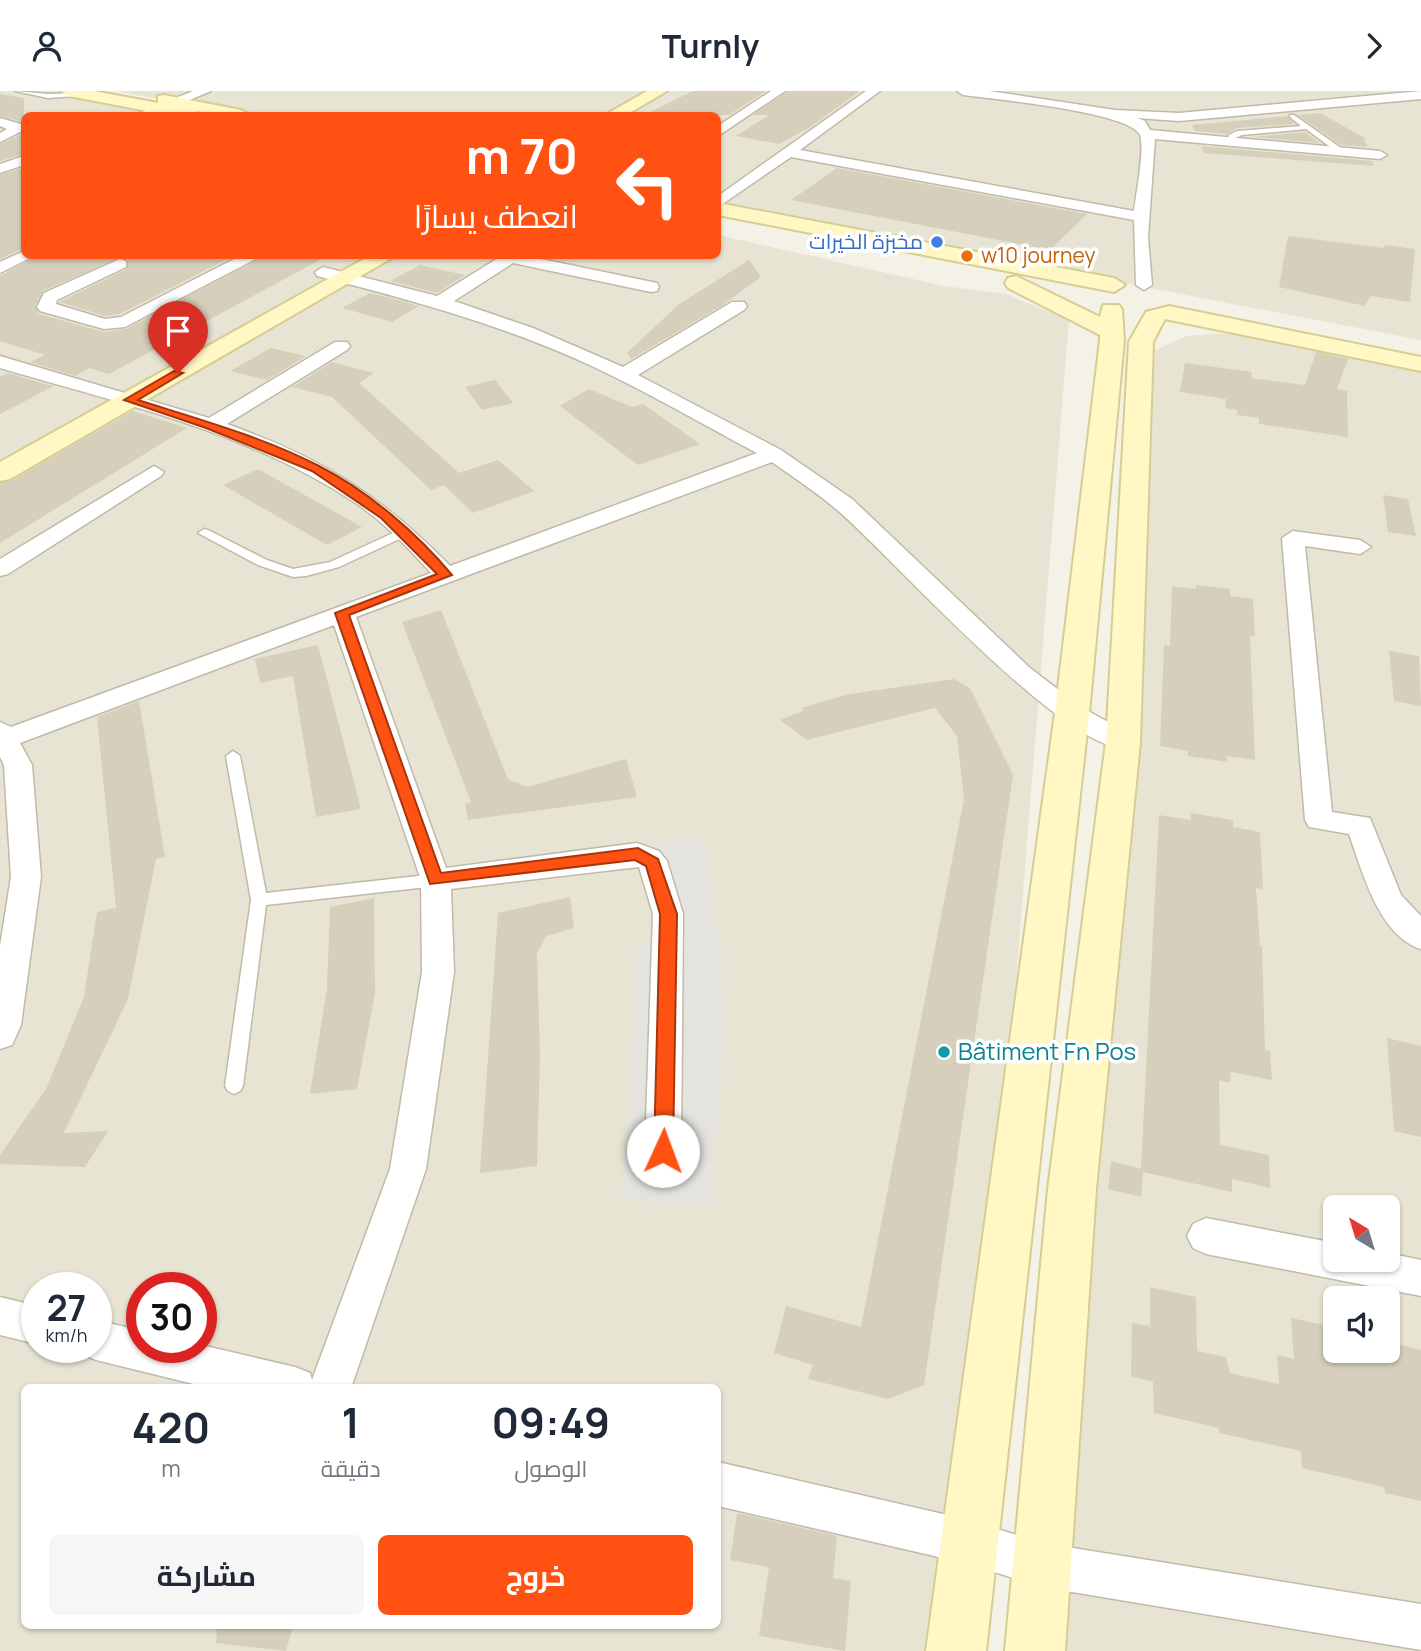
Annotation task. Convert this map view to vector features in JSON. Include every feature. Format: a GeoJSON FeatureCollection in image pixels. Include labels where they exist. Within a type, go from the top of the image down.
{"type":"FeatureCollection","features":[{"type":"Feature","properties":{"kind":"main road"},"geometry":{"type":"LineString","coordinates":[[69,91],[175,112]]}},
{"type":"Feature","properties":{"kind":"main road"},"geometry":{"type":"LineString","coordinates":[[120,91],[226,112]]}},
{"type":"Feature","properties":{"kind":"main road"},"geometry":{"type":"LineString","coordinates":[[620,112],[659,91]]}},
{"type":"Feature","properties":{"kind":"main road"},"geometry":{"type":"LineString","coordinates":[[636,112],[675,91]]}},
{"type":"Feature","properties":{"kind":"main road"},"geometry":{"type":"LineString","coordinates":[[721,210],[1136,309],[1217,322]]}},
{"type":"Feature","properties":{"kind":"main road"},"geometry":{"type":"LineString","coordinates":[[721,223],[1136,309],[1217,322],[1421,364]]}},
{"type":"Feature","properties":{"kind":"main road"},"geometry":{"type":"LineString","coordinates":[[0,448],[323,272],[375,259]]}},
{"type":"Feature","properties":{"kind":"main road"},"geometry":{"type":"LineString","coordinates":[[0,473],[129,400],[351,267]]}},
{"type":"Feature","properties":{"kind":"main road"},"geometry":{"type":"LineString","coordinates":[[1136,309],[1421,349]]}},
{"type":"Feature","properties":{"kind":"main road"},"geometry":{"type":"LineString","coordinates":[[956,1651],[1072,713],[1136,309]]}},
{"type":"Feature","properties":{"kind":"main road"},"geometry":{"type":"LineString","coordinates":[[1035,1651],[1072,1189],[1123,742],[1135,433],[1136,309]]}},
{"type":"Feature","properties":{"kind":"street"},"geometry":{"type":"LineString","coordinates":[[150,112],[205,91]]}},
{"type":"Feature","properties":{"kind":"street"},"geometry":{"type":"LineString","coordinates":[[721,130],[779,91]]}},
{"type":"Feature","properties":{"kind":"street"},"geometry":{"type":"LineString","coordinates":[[721,201],[874,91]]}},
{"type":"Feature","properties":{"kind":"street"},"geometry":{"type":"LineString","coordinates":[[963,91],[1112,113],[1179,117],[1421,95]]}},
{"type":"Feature","properties":{"kind":"street"},"geometry":{"type":"LineString","coordinates":[[1112,113],[1140,124],[1147,134],[1136,309]]}},
{"type":"Feature","properties":{"kind":"street"},"geometry":{"type":"LineString","coordinates":[[1147,134],[1164,122],[1179,117]]}},
{"type":"Feature","properties":{"kind":"street"},"geometry":{"type":"LineString","coordinates":[[0,122],[19,128],[0,138]]}},
{"type":"Feature","properties":{"kind":"street"},"geometry":{"type":"LineString","coordinates":[[1147,134],[1231,144],[1380,155]]}},
{"type":"Feature","properties":{"kind":"street"},"geometry":{"type":"LineString","coordinates":[[786,152],[1142,218]]}},
{"type":"Feature","properties":{"kind":"street"},"geometry":{"type":"LineString","coordinates":[[0,169],[21,161]]}},
{"type":"Feature","properties":{"kind":"street"},"geometry":{"type":"LineString","coordinates":[[0,268],[21,258]]}},
{"type":"Feature","properties":{"kind":"street"},"geometry":{"type":"LineString","coordinates":[[120,264],[50,297],[46,307],[104,324],[125,322],[247,259]]}},
{"type":"Feature","properties":{"kind":"street"},"geometry":{"type":"LineString","coordinates":[[440,302],[508,259]]}},
{"type":"Feature","properties":{"kind":"street"},"geometry":{"type":"LineString","coordinates":[[515,259],[651,286]]}},
{"type":"Feature","properties":{"kind":"street"},"geometry":{"type":"LineString","coordinates":[[351,267],[527,332],[624,375],[775,454],[844,505],[997,652],[1072,713],[1123,742]]}},
{"type":"Feature","properties":{"kind":"street"},"geometry":{"type":"LineString","coordinates":[[624,375],[738,306]]}},
{"type":"Feature","properties":{"kind":"street"},"geometry":{"type":"LineString","coordinates":[[210,426],[341,346]]}},
{"type":"Feature","properties":{"kind":"street"},"geometry":{"type":"LineString","coordinates":[[0,362],[210,426],[316,469],[366,500],[404,532],[446,575]]}},
{"type":"Feature","properties":{"kind":"street"},"geometry":{"type":"LineString","coordinates":[[0,1035],[4,1025],[26,877],[18,765],[2,735],[775,454]]}},
{"type":"Feature","properties":{"kind":"street"},"geometry":{"type":"LineString","coordinates":[[0,569],[154,472]]}},
{"type":"Feature","properties":{"kind":"street"},"geometry":{"type":"LineString","coordinates":[[1360,547],[1293,538],[1319,820],[1360,825],[1388,900],[1421,937]]}},
{"type":"Feature","properties":{"kind":"street"},"geometry":{"type":"LineString","coordinates":[[331,1384],[408,1169],[438,972],[436,880],[342,613]]}},
{"type":"Feature","properties":{"kind":"street"},"geometry":{"type":"LineString","coordinates":[[436,880],[638,854],[649,859],[656,869],[668,914],[663,1151]]}},
{"type":"Feature","properties":{"kind":"street"},"geometry":{"type":"LineString","coordinates":[[1206,1236],[1421,1277]]}},
{"type":"Feature","properties":{"kind":"street"},"geometry":{"type":"LineString","coordinates":[[0,1317],[21,1322]]}},
{"type":"Feature","properties":{"kind":"street"},"geometry":{"type":"LineString","coordinates":[[112,1344],[278,1384]]}},
{"type":"Feature","properties":{"kind":"street"},"geometry":{"type":"LineString","coordinates":[[721,1485],[969,1542],[1042,1565],[1421,1627]]}},
{"type":"Feature","properties":{"kind":"lane"},"geometry":{"type":"LineString","coordinates":[[18,91],[48,96],[87,95]]}},
{"type":"Feature","properties":{"kind":"lane"},"geometry":{"type":"LineString","coordinates":[[1292,116],[1344,153]]}},
{"type":"Feature","properties":{"kind":"lane"},"geometry":{"type":"LineString","coordinates":[[1231,144],[1232,137],[1240,133],[1308,127]]}},
{"type":"Feature","properties":{"kind":"lane"},"geometry":{"type":"LineString","coordinates":[[204,533],[290,573],[308,573],[404,532]]}},
{"type":"Feature","properties":{"kind":"lane"},"geometry":{"type":"LineString","coordinates":[[233,756],[259,899],[234,1086]]}},
{"type":"Feature","properties":{"kind":"lane"},"geometry":{"type":"LineString","coordinates":[[259,899],[436,880]]}},
{"type":"Feature","properties":{"kind":"shaded area"},"geometry":{"type":"Polygon","coordinates":[[[0,91],[75,91],[170,112],[21,112],[21,259],[721,259],[721,236],[944,286],[1006,294],[1069,320],[962,1651],[0,1651],[0,91]]]}},
{"type":"Feature","properties":{"kind":"shaded area"},"geometry":{"type":"Polygon","coordinates":[[[114,91],[1421,91],[1421,340],[721,206],[721,112],[230,112],[114,91]]]}},
{"type":"Feature","properties":{"kind":"shaded area"},"geometry":{"type":"Polygon","coordinates":[[[1245,334],[1421,372],[1421,1651],[1046,1651],[1145,360],[1153,351],[1187,336],[1245,334]]]}},
{"type":"Feature","properties":{"kind":"shaded area"},"geometry":{"type":"Polygon","coordinates":[[[703,836],[722,960],[723,1049],[712,1207],[622,1199],[638,941],[664,939],[657,842],[703,836]]]}},
{"type":"Feature","properties":{"kind":"building"},"geometry":{"type":"Polygon","coordinates":[[[693,91],[766,91],[729,115],[721,115],[721,112],[650,112],[693,91]]]}},
{"type":"Feature","properties":{"kind":"building"},"geometry":{"type":"Polygon","coordinates":[[[788,91],[860,91],[809,128],[779,144],[736,136],[769,115],[753,115],[788,91]]]}},
{"type":"Feature","properties":{"kind":"building"},"geometry":{"type":"Polygon","coordinates":[[[0,94],[24,98],[21,121],[0,116],[0,94]]]}},
{"type":"Feature","properties":{"kind":"building"},"geometry":{"type":"Polygon","coordinates":[[[1320,113],[1367,139],[1364,140],[1368,147],[1341,145],[1298,115],[1320,113]]]}},
{"type":"Feature","properties":{"kind":"building"},"geometry":{"type":"Polygon","coordinates":[[[1287,116],[1294,124],[1237,128],[1227,134],[1195,131],[1192,125],[1287,116]]]}},
{"type":"Feature","properties":{"kind":"building"},"geometry":{"type":"Polygon","coordinates":[[[1305,132],[1320,143],[1252,137],[1305,132]]]}},
{"type":"Feature","properties":{"kind":"building"},"geometry":{"type":"Polygon","coordinates":[[[21,134],[21,155],[0,161],[0,144],[21,134]]]}},
{"type":"Feature","properties":{"kind":"building"},"geometry":{"type":"Polygon","coordinates":[[[1201,146],[1372,161],[1374,166],[1204,153],[1201,146]]]}},
{"type":"Feature","properties":{"kind":"building"},"geometry":{"type":"Polygon","coordinates":[[[837,168],[1087,214],[1050,250],[791,200],[837,168]]]}},
{"type":"Feature","properties":{"kind":"building"},"geometry":{"type":"Polygon","coordinates":[[[21,169],[21,249],[0,259],[0,175],[21,169]]]}},
{"type":"Feature","properties":{"kind":"building"},"geometry":{"type":"Polygon","coordinates":[[[1288,236],[1384,248],[1385,245],[1415,249],[1410,302],[1371,296],[1365,306],[1279,287],[1288,236]]]}},
{"type":"Feature","properties":{"kind":"building"},"geometry":{"type":"Polygon","coordinates":[[[32,259],[116,259],[43,291],[35,306],[39,314],[104,332],[126,329],[258,259],[322,259],[109,374],[90,368],[75,376],[30,362],[45,355],[0,341],[0,276],[32,259]]]}},
{"type":"Feature","properties":{"kind":"building"},"geometry":{"type":"Polygon","coordinates":[[[128,259],[227,259],[120,314],[105,316],[59,302],[127,269],[128,259]]]}},
{"type":"Feature","properties":{"kind":"building"},"geometry":{"type":"Polygon","coordinates":[[[749,260],[761,277],[721,306],[631,359],[627,353],[678,305],[749,260]]]}},
{"type":"Feature","properties":{"kind":"building"},"geometry":{"type":"Polygon","coordinates":[[[420,265],[465,275],[437,293],[390,281],[420,265]]]}},
{"type":"Feature","properties":{"kind":"building"},"geometry":{"type":"Polygon","coordinates":[[[370,293],[419,306],[392,322],[342,308],[370,293]]]}},
{"type":"Feature","properties":{"kind":"building"},"geometry":{"type":"Polygon","coordinates":[[[271,348],[306,356],[267,380],[230,371],[271,348]]]}},
{"type":"Feature","properties":{"kind":"building"},"geometry":{"type":"Polygon","coordinates":[[[1316,352],[1348,359],[1337,389],[1347,391],[1348,437],[1259,424],[1259,418],[1237,415],[1237,410],[1225,408],[1226,399],[1180,392],[1185,363],[1252,372],[1251,378],[1305,385],[1316,352]]]}},
{"type":"Feature","properties":{"kind":"building"},"geometry":{"type":"Polygon","coordinates":[[[332,362],[374,373],[359,383],[459,473],[498,460],[534,491],[473,513],[444,485],[431,490],[332,397],[292,387],[332,362]]]}},
{"type":"Feature","properties":{"kind":"building"},"geometry":{"type":"Polygon","coordinates":[[[8,373],[54,386],[0,414],[0,377],[8,373]]]}},
{"type":"Feature","properties":{"kind":"building"},"geometry":{"type":"Polygon","coordinates":[[[495,380],[513,403],[482,410],[465,387],[495,380]]]}},
{"type":"Feature","properties":{"kind":"building"},"geometry":{"type":"Polygon","coordinates":[[[589,389],[632,407],[643,404],[700,444],[638,465],[560,406],[589,389]]]}},
{"type":"Feature","properties":{"kind":"building"},"geometry":{"type":"Polygon","coordinates":[[[133,411],[187,428],[0,543],[0,483],[11,481],[133,411]]]}},
{"type":"Feature","properties":{"kind":"building"},"geometry":{"type":"Polygon","coordinates":[[[258,469],[362,527],[327,545],[223,485],[258,469]]]}},
{"type":"Feature","properties":{"kind":"building"},"geometry":{"type":"Polygon","coordinates":[[[1383,495],[1408,499],[1416,536],[1388,532],[1383,495]]]}},
{"type":"Feature","properties":{"kind":"building"},"geometry":{"type":"Polygon","coordinates":[[[1196,585],[1230,589],[1230,596],[1253,599],[1255,636],[1250,636],[1255,760],[1226,756],[1227,762],[1188,756],[1188,751],[1160,746],[1164,645],[1170,646],[1172,586],[1196,589],[1196,585]]]}},
{"type":"Feature","properties":{"kind":"building"},"geometry":{"type":"Polygon","coordinates":[[[441,610],[508,779],[527,787],[626,759],[637,797],[468,820],[465,804],[471,802],[402,622],[441,610]]]}},
{"type":"Feature","properties":{"kind":"building"},"geometry":{"type":"Polygon","coordinates":[[[318,645],[361,809],[316,817],[293,676],[260,683],[255,659],[318,645]]]}},
{"type":"Feature","properties":{"kind":"building"},"geometry":{"type":"Polygon","coordinates":[[[1389,651],[1419,656],[1421,706],[1394,701],[1389,651]]]}},
{"type":"Feature","properties":{"kind":"building","name":"Bâtiment Fn Pos"},"geometry":{"type":"Polygon","coordinates":[[[954,679],[970,688],[1013,775],[924,1385],[888,1399],[808,1379],[813,1365],[774,1353],[786,1306],[861,1327],[964,799],[957,736],[935,708],[807,740],[780,720],[803,711],[801,708],[850,694],[954,679]]]}},
{"type":"Feature","properties":{"kind":"building"},"geometry":{"type":"Polygon","coordinates":[[[139,701],[165,857],[156,859],[128,999],[64,1133],[108,1131],[85,1167],[0,1164],[0,1155],[46,1089],[84,997],[97,912],[116,908],[97,717],[139,701]]]}},
{"type":"Feature","properties":{"kind":"building"},"geometry":{"type":"Polygon","coordinates":[[[1191,813],[1233,820],[1233,827],[1260,832],[1263,889],[1256,888],[1262,946],[1265,1050],[1270,1051],[1272,1080],[1231,1072],[1230,1083],[1219,1080],[1220,1145],[1269,1155],[1270,1188],[1232,1179],[1232,1192],[1143,1172],[1141,1197],[1108,1189],[1111,1161],[1141,1169],[1159,815],[1191,820],[1191,813]]]}},
{"type":"Feature","properties":{"kind":"building"},"geometry":{"type":"Polygon","coordinates":[[[570,897],[574,928],[546,936],[537,953],[540,1057],[537,1166],[480,1173],[498,913],[570,897]]]}},
{"type":"Feature","properties":{"kind":"building"},"geometry":{"type":"Polygon","coordinates":[[[374,898],[375,993],[357,1089],[310,1094],[327,988],[330,907],[374,898]]]}},
{"type":"Feature","properties":{"kind":"building"},"geometry":{"type":"Polygon","coordinates":[[[1387,1038],[1421,1046],[1421,1137],[1394,1131],[1387,1038]]]}},
{"type":"Feature","properties":{"kind":"building"},"geometry":{"type":"Polygon","coordinates":[[[1150,1287],[1196,1297],[1197,1351],[1226,1357],[1230,1373],[1279,1384],[1277,1355],[1294,1359],[1291,1318],[1323,1325],[1323,1363],[1400,1363],[1400,1345],[1421,1350],[1421,1501],[1385,1493],[1384,1487],[1302,1468],[1301,1451],[1219,1433],[1219,1428],[1154,1413],[1153,1382],[1131,1376],[1132,1323],[1150,1326],[1150,1287]]]}},
{"type":"Feature","properties":{"kind":"building"},"geometry":{"type":"Polygon","coordinates":[[[737,1513],[837,1536],[833,1578],[851,1581],[845,1651],[759,1636],[769,1567],[730,1560],[737,1513]]]}},
{"type":"Feature","properties":{"kind":"building"},"geometry":{"type":"Polygon","coordinates":[[[217,1629],[292,1629],[286,1651],[216,1643],[217,1629]]]}},
{"type":"Feature","properties":{"kind":"place","name":"مخبزة الخيرات"},"geometry":{"type":"Point","coordinates":[937,242]}},
{"type":"Feature","properties":{"kind":"place","name":"w10 journey"},"geometry":{"type":"Point","coordinates":[967,256]}},
{"type":"Feature","properties":{"kind":"place","name":"Bâtiment Fn Pos"},"geometry":{"type":"Point","coordinates":[944,1052]}},
{"type":"Feature","properties":{"kind":"route"},"geometry":{"type":"LineString","coordinates":[[178,373],[129,400],[210,426],[316,469],[366,500],[404,532],[446,575],[342,613],[436,880],[638,854],[653,863],[668,914],[670,963],[663,1151]]}}]}
